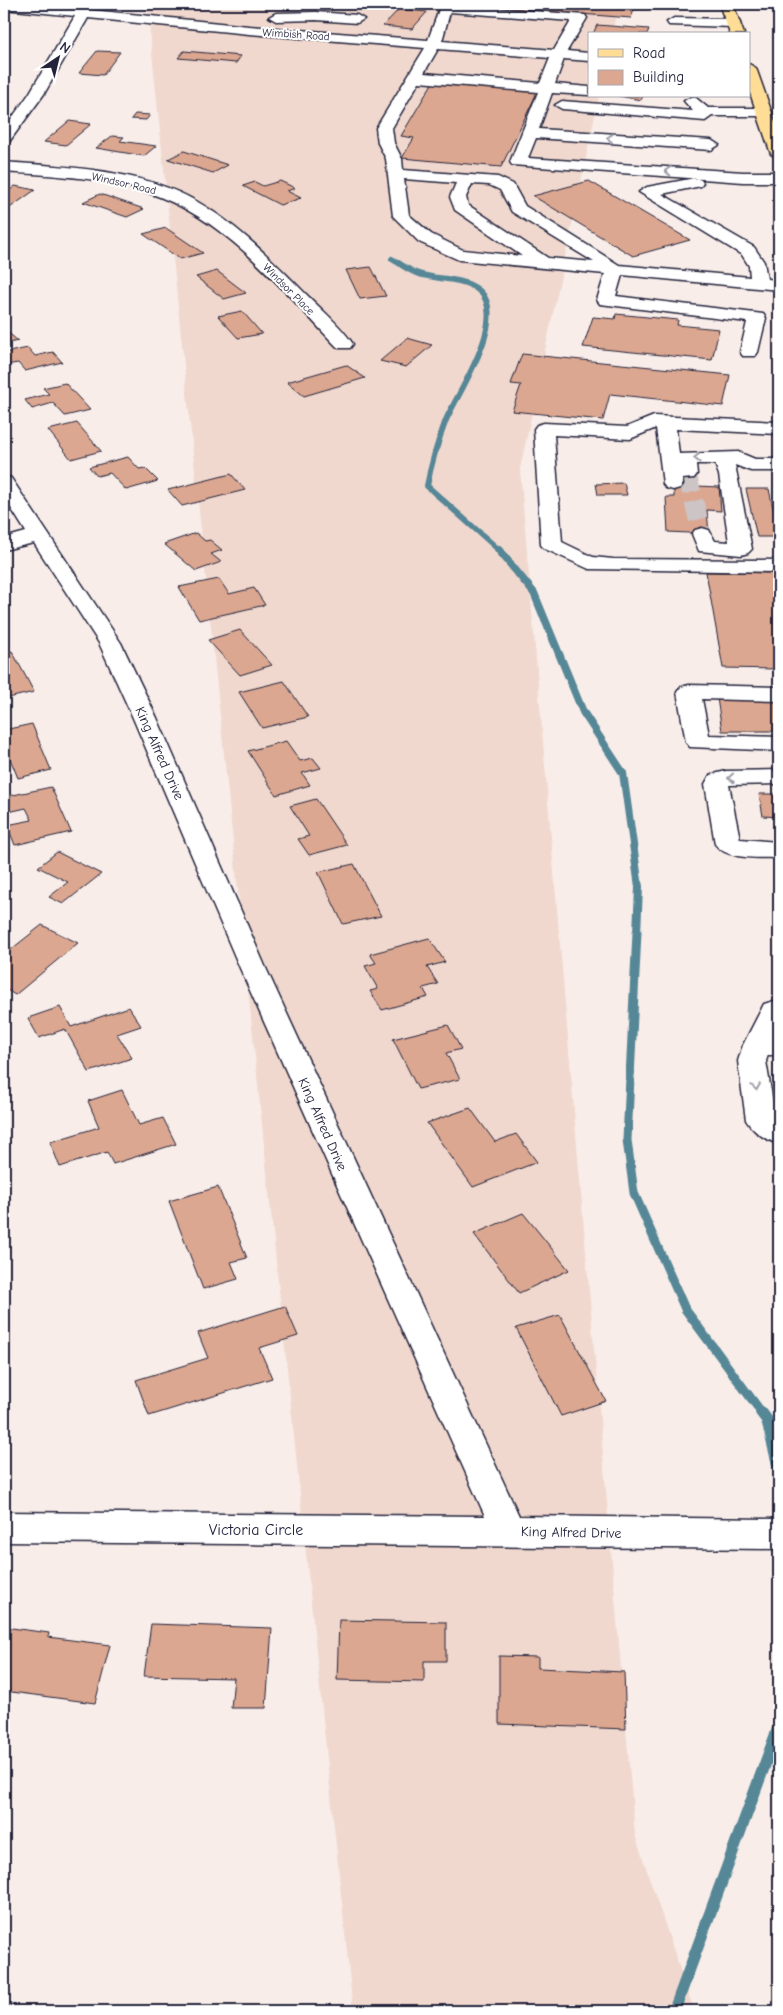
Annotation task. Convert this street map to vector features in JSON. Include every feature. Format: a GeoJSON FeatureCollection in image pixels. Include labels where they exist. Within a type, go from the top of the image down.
{"type":"FeatureCollection","features":[{"type":"Feature","properties":{"kind":"main road"},"geometry":{"type":"LineString","coordinates":[[726,4],[735,29]]}},
{"type":"Feature","properties":{"kind":"main road"},"geometry":{"type":"LineString","coordinates":[[750,71],[779,154]]}},
{"type":"Feature","properties":{"kind":"street"},"geometry":{"type":"LineString","coordinates":[[307,35],[316,16],[327,4]]}},
{"type":"Feature","properties":{"kind":"street","name":"Wimbish Road"},"geometry":{"type":"LineString","coordinates":[[9,5],[83,14],[342,38],[432,49],[556,59]]}},
{"type":"Feature","properties":{"kind":"street"},"geometry":{"type":"LineString","coordinates":[[715,168],[518,162],[540,110],[556,59],[580,18],[446,6],[432,49],[384,128],[386,143],[394,159],[401,216],[425,238],[459,254],[779,285]]}},
{"type":"Feature","properties":{"kind":"street"},"geometry":{"type":"LineString","coordinates":[[208,26],[220,12]]}},
{"type":"Feature","properties":{"kind":"street"},"geometry":{"type":"LineString","coordinates":[[270,12],[316,16],[361,14],[342,38]]}},
{"type":"Feature","properties":{"kind":"street"},"geometry":{"type":"LineString","coordinates":[[4,139],[36,94],[83,14]]}},
{"type":"Feature","properties":{"kind":"street"},"geometry":{"type":"LineString","coordinates":[[657,22],[676,28],[735,29]]}},
{"type":"Feature","properties":{"kind":"street"},"geometry":{"type":"LineString","coordinates":[[556,59],[588,57]]}},
{"type":"Feature","properties":{"kind":"street"},"geometry":{"type":"LineString","coordinates":[[415,76],[588,91]]}},
{"type":"Feature","properties":{"kind":"street"},"geometry":{"type":"LineString","coordinates":[[574,90],[588,80]]}},
{"type":"Feature","properties":{"kind":"street"},"geometry":{"type":"LineString","coordinates":[[686,98],[707,126],[715,168]]}},
{"type":"Feature","properties":{"kind":"street"},"geometry":{"type":"LineString","coordinates":[[540,110],[707,126]]}},
{"type":"Feature","properties":{"kind":"street"},"geometry":{"type":"LineString","coordinates":[[528,140],[707,126],[765,112]]}},
{"type":"Feature","properties":{"kind":"street"},"geometry":{"type":"LineString","coordinates":[[528,140],[715,168],[743,177]]}},
{"type":"Feature","properties":{"kind":"street","name":"Windsor Road"},"geometry":{"type":"LineString","coordinates":[[4,167],[87,174],[127,181],[158,190],[184,201],[233,235]]}},
{"type":"Feature","properties":{"kind":"street"},"geometry":{"type":"LineString","coordinates":[[395,174],[492,180],[507,187],[518,209],[593,254],[614,270]]}},
{"type":"Feature","properties":{"kind":"street"},"geometry":{"type":"LineString","coordinates":[[758,283],[760,271],[757,262],[748,251],[647,192],[678,185],[743,177],[779,177]]}},
{"type":"Feature","properties":{"kind":"street"},"geometry":{"type":"LineString","coordinates":[[466,178],[458,197],[460,208],[511,243],[548,263]]}},
{"type":"Feature","properties":{"kind":"street","name":"Windsor Place"},"geometry":{"type":"LineString","coordinates":[[233,235],[344,344]]}},
{"type":"Feature","properties":{"kind":"street"},"geometry":{"type":"LineString","coordinates":[[614,270],[606,300],[758,318],[748,352]]}},
{"type":"Feature","properties":{"kind":"street"},"geometry":{"type":"LineString","coordinates":[[779,428],[654,422],[630,433],[544,429],[552,545],[589,563],[614,565],[779,566]]}},
{"type":"Feature","properties":{"kind":"street"},"geometry":{"type":"LineString","coordinates":[[665,422],[680,479],[686,458],[726,460],[738,458],[751,465],[779,465]]}},
{"type":"Feature","properties":{"kind":"street"},"geometry":{"type":"LineString","coordinates":[[721,425],[741,549]]}},
{"type":"Feature","properties":{"kind":"street"},"geometry":{"type":"LineString","coordinates":[[726,460],[775,480],[779,486]]}},
{"type":"Feature","properties":{"kind":"street","name":"King Alfred Drive"},"geometry":{"type":"LineString","coordinates":[[4,482],[110,643],[442,1390],[509,1531],[779,1534]]}},
{"type":"Feature","properties":{"kind":"street"},"geometry":{"type":"LineString","coordinates":[[4,544],[39,534]]}},
{"type":"Feature","properties":{"kind":"street"},"geometry":{"type":"LineString","coordinates":[[702,534],[706,547],[779,549]]}},
{"type":"Feature","properties":{"kind":"street"},"geometry":{"type":"LineString","coordinates":[[779,694],[689,692],[698,742],[779,744]]}},
{"type":"Feature","properties":{"kind":"street"},"geometry":{"type":"LineString","coordinates":[[779,778],[731,778],[719,780],[717,787],[726,841],[734,847],[779,850]]}},
{"type":"Feature","properties":{"kind":"street"},"geometry":{"type":"LineString","coordinates":[[724,828],[739,832],[779,832]]}},
{"type":"Feature","properties":{"kind":"street"},"geometry":{"type":"LineString","coordinates":[[724,828],[736,839],[779,840]]}},
{"type":"Feature","properties":{"kind":"street"},"geometry":{"type":"LineString","coordinates":[[779,1011],[774,1011],[768,1045],[752,1061],[761,1120],[779,1133]]}},
{"type":"Feature","properties":{"kind":"street","name":"Victoria Circle"},"geometry":{"type":"LineString","coordinates":[[4,1527],[509,1531]]}},
{"type":"Feature","properties":{"kind":"shaded area"},"geometry":{"type":"Polygon","coordinates":[[[147,4],[618,4],[612,32],[588,32],[588,98],[599,98],[520,469],[635,1835],[694,2011],[353,2011],[147,4]]]}},
{"type":"Feature","properties":{"kind":"building"},"geometry":{"type":"Polygon","coordinates":[[[454,4],[589,4],[635,7],[631,18],[454,4]]]}},
{"type":"Feature","properties":{"kind":"building"},"geometry":{"type":"Polygon","coordinates":[[[399,9],[427,12],[412,29],[383,26],[399,9]]]}},
{"type":"Feature","properties":{"kind":"building"},"geometry":{"type":"Polygon","coordinates":[[[597,25],[649,29],[648,32],[594,32],[597,25]]]}},
{"type":"Feature","properties":{"kind":"building"},"geometry":{"type":"Polygon","coordinates":[[[97,51],[120,52],[103,75],[79,73],[97,51]]]}},
{"type":"Feature","properties":{"kind":"building"},"geometry":{"type":"Polygon","coordinates":[[[184,51],[241,56],[236,63],[178,58],[184,51]]]}},
{"type":"Feature","properties":{"kind":"building"},"geometry":{"type":"Polygon","coordinates":[[[433,82],[538,91],[501,167],[402,158],[414,138],[401,136],[433,82]]]}},
{"type":"Feature","properties":{"kind":"building"},"geometry":{"type":"Polygon","coordinates":[[[135,114],[150,115],[146,120],[131,119],[135,114]]]}},
{"type":"Feature","properties":{"kind":"building"},"geometry":{"type":"Polygon","coordinates":[[[69,121],[91,124],[66,145],[44,142],[69,121]]]}},
{"type":"Feature","properties":{"kind":"building"},"geometry":{"type":"Polygon","coordinates":[[[112,136],[124,137],[120,141],[156,146],[144,156],[96,148],[112,136]]]}},
{"type":"Feature","properties":{"kind":"building"},"geometry":{"type":"Polygon","coordinates":[[[184,151],[228,165],[213,173],[168,159],[184,151]]]}},
{"type":"Feature","properties":{"kind":"building"},"geometry":{"type":"Polygon","coordinates":[[[280,181],[295,188],[287,191],[301,198],[280,205],[243,186],[255,182],[263,186],[280,181]]]}},
{"type":"Feature","properties":{"kind":"building"},"geometry":{"type":"Polygon","coordinates":[[[589,181],[690,240],[633,256],[533,196],[589,181]]]}},
{"type":"Feature","properties":{"kind":"building"},"geometry":{"type":"Polygon","coordinates":[[[15,186],[35,190],[4,212],[4,195],[15,186]]]}},
{"type":"Feature","properties":{"kind":"building"},"geometry":{"type":"Polygon","coordinates":[[[100,194],[144,209],[127,217],[83,202],[100,194]]]}},
{"type":"Feature","properties":{"kind":"building"},"geometry":{"type":"Polygon","coordinates":[[[166,228],[203,253],[180,259],[143,234],[166,228]]]}},
{"type":"Feature","properties":{"kind":"building"},"geometry":{"type":"Polygon","coordinates":[[[371,267],[386,296],[360,299],[346,270],[371,267]]]}},
{"type":"Feature","properties":{"kind":"building"},"geometry":{"type":"Polygon","coordinates":[[[217,271],[246,293],[224,299],[196,277],[217,271]]]}},
{"type":"Feature","properties":{"kind":"building"},"geometry":{"type":"Polygon","coordinates":[[[242,311],[262,334],[238,338],[218,316],[242,311]]]}},
{"type":"Feature","properties":{"kind":"building"},"geometry":{"type":"Polygon","coordinates":[[[616,314],[678,320],[677,325],[719,329],[712,360],[583,347],[593,317],[615,319],[616,314]]]}},
{"type":"Feature","properties":{"kind":"building"},"geometry":{"type":"Polygon","coordinates":[[[4,329],[18,341],[4,344],[4,329]]]}},
{"type":"Feature","properties":{"kind":"building"},"geometry":{"type":"Polygon","coordinates":[[[407,338],[432,345],[406,367],[380,361],[407,338]]]}},
{"type":"Feature","properties":{"kind":"building"},"geometry":{"type":"Polygon","coordinates":[[[28,348],[35,356],[53,352],[62,362],[25,371],[18,363],[6,365],[4,363],[4,353],[28,348]]]}},
{"type":"Feature","properties":{"kind":"building"},"geometry":{"type":"Polygon","coordinates":[[[522,354],[730,375],[723,406],[610,394],[603,420],[512,411],[521,385],[511,384],[522,354]]]}},
{"type":"Feature","properties":{"kind":"building"},"geometry":{"type":"Polygon","coordinates":[[[346,365],[365,378],[304,396],[287,382],[346,365]]]}},
{"type":"Feature","properties":{"kind":"building"},"geometry":{"type":"Polygon","coordinates":[[[65,383],[90,410],[65,416],[53,403],[32,409],[25,400],[49,394],[43,388],[65,383]]]}},
{"type":"Feature","properties":{"kind":"building"},"geometry":{"type":"Polygon","coordinates":[[[77,423],[101,451],[71,459],[48,430],[77,423]]]}},
{"type":"Feature","properties":{"kind":"building"},"geometry":{"type":"Polygon","coordinates":[[[128,457],[139,469],[145,468],[158,481],[126,490],[110,473],[97,476],[89,467],[128,457]]]}},
{"type":"Feature","properties":{"kind":"building"},"geometry":{"type":"Polygon","coordinates":[[[231,474],[245,490],[182,506],[168,490],[231,474]]]}},
{"type":"Feature","properties":{"kind":"building"},"geometry":{"type":"Polygon","coordinates":[[[624,483],[627,495],[598,495],[596,484],[624,483]]]}},
{"type":"Feature","properties":{"kind":"building"},"geometry":{"type":"Polygon","coordinates":[[[674,485],[719,487],[721,511],[707,510],[709,534],[668,532],[666,497],[674,497],[674,485]]]}},
{"type":"Feature","properties":{"kind":"building"},"geometry":{"type":"Polygon","coordinates":[[[746,489],[769,489],[779,537],[757,537],[746,489]]]}},
{"type":"Feature","properties":{"kind":"building"},"geometry":{"type":"Polygon","coordinates":[[[196,533],[205,541],[210,540],[222,550],[211,554],[221,562],[196,571],[164,544],[196,533]]]}},
{"type":"Feature","properties":{"kind":"building"},"geometry":{"type":"Polygon","coordinates":[[[706,572],[778,573],[779,669],[723,668],[706,572]]]}},
{"type":"Feature","properties":{"kind":"building"},"geometry":{"type":"Polygon","coordinates":[[[219,579],[229,594],[254,588],[265,605],[199,620],[179,587],[219,579]]]}},
{"type":"Feature","properties":{"kind":"building"},"geometry":{"type":"Polygon","coordinates":[[[240,630],[272,665],[240,675],[208,640],[240,630]]]}},
{"type":"Feature","properties":{"kind":"building"},"geometry":{"type":"Polygon","coordinates":[[[12,651],[34,692],[4,699],[4,653],[12,651]]]}},
{"type":"Feature","properties":{"kind":"building"},"geometry":{"type":"Polygon","coordinates":[[[284,681],[308,717],[262,728],[239,692],[284,681]]]}},
{"type":"Feature","properties":{"kind":"building"},"geometry":{"type":"Polygon","coordinates":[[[717,698],[779,699],[779,731],[722,731],[717,698]]]}},
{"type":"Feature","properties":{"kind":"building"},"geometry":{"type":"Polygon","coordinates":[[[32,724],[51,770],[18,778],[4,744],[4,730],[32,724]]]}},
{"type":"Feature","properties":{"kind":"building"},"geometry":{"type":"Polygon","coordinates":[[[286,741],[300,761],[313,758],[321,768],[302,773],[310,785],[276,795],[248,751],[286,741]]]}},
{"type":"Feature","properties":{"kind":"building"},"geometry":{"type":"Polygon","coordinates":[[[51,787],[71,832],[15,845],[7,825],[32,820],[26,808],[4,813],[4,797],[51,787]]]}},
{"type":"Feature","properties":{"kind":"building"},"geometry":{"type":"Polygon","coordinates":[[[759,794],[779,794],[779,817],[763,816],[759,794]]]}},
{"type":"Feature","properties":{"kind":"building"},"geometry":{"type":"Polygon","coordinates":[[[316,799],[347,845],[309,855],[298,839],[309,836],[290,806],[316,799]]]}},
{"type":"Feature","properties":{"kind":"building"},"geometry":{"type":"Polygon","coordinates":[[[57,852],[101,874],[63,904],[49,897],[68,882],[38,867],[57,852]]]}},
{"type":"Feature","properties":{"kind":"building"},"geometry":{"type":"Polygon","coordinates":[[[354,864],[381,916],[343,924],[318,872],[354,864]]]}},
{"type":"Feature","properties":{"kind":"building"},"geometry":{"type":"Polygon","coordinates":[[[42,925],[78,943],[15,995],[4,988],[4,955],[42,925]]]}},
{"type":"Feature","properties":{"kind":"building"},"geometry":{"type":"Polygon","coordinates":[[[429,938],[445,962],[427,967],[438,984],[423,988],[428,997],[382,1010],[370,991],[378,989],[365,966],[376,963],[370,954],[429,938]]]}},
{"type":"Feature","properties":{"kind":"building"},"geometry":{"type":"Polygon","coordinates":[[[60,1007],[71,1027],[129,1007],[141,1026],[117,1034],[132,1058],[89,1072],[65,1029],[39,1038],[28,1018],[60,1007]]]}},
{"type":"Feature","properties":{"kind":"building"},"geometry":{"type":"Polygon","coordinates":[[[448,1025],[461,1049],[446,1053],[460,1079],[418,1089],[393,1039],[448,1025]]]}},
{"type":"Feature","properties":{"kind":"building"},"geometry":{"type":"Polygon","coordinates":[[[122,1090],[139,1125],[163,1118],[176,1144],[113,1164],[107,1152],[60,1167],[50,1142],[99,1127],[88,1101],[122,1090]]]}},
{"type":"Feature","properties":{"kind":"building"},"geometry":{"type":"Polygon","coordinates":[[[470,1108],[495,1142],[516,1134],[537,1162],[473,1187],[427,1123],[470,1108]]]}},
{"type":"Feature","properties":{"kind":"building"},"geometry":{"type":"Polygon","coordinates":[[[218,1187],[247,1258],[231,1262],[238,1279],[203,1289],[169,1201],[218,1187]]]}},
{"type":"Feature","properties":{"kind":"building"},"geometry":{"type":"Polygon","coordinates":[[[523,1213],[569,1270],[519,1293],[474,1234],[523,1213]]]}},
{"type":"Feature","properties":{"kind":"building"},"geometry":{"type":"Polygon","coordinates":[[[285,1306],[298,1336],[259,1348],[272,1378],[149,1416],[136,1380],[208,1358],[198,1333],[285,1306]]]}},
{"type":"Feature","properties":{"kind":"building"},"geometry":{"type":"Polygon","coordinates":[[[560,1315],[606,1401],[561,1416],[516,1328],[560,1315]]]}},
{"type":"Feature","properties":{"kind":"building"},"geometry":{"type":"Polygon","coordinates":[[[339,1620],[446,1622],[446,1661],[424,1661],[424,1682],[337,1680],[339,1620]]]}},
{"type":"Feature","properties":{"kind":"building"},"geometry":{"type":"Polygon","coordinates":[[[151,1624],[272,1628],[266,1708],[231,1708],[234,1678],[144,1676],[151,1624]]]}},
{"type":"Feature","properties":{"kind":"building"},"geometry":{"type":"Polygon","coordinates":[[[4,1627],[49,1633],[48,1637],[110,1645],[95,1703],[4,1691],[4,1627]]]}},
{"type":"Feature","properties":{"kind":"building"},"geometry":{"type":"Polygon","coordinates":[[[499,1656],[538,1657],[538,1668],[624,1672],[626,1729],[499,1724],[499,1656]]]}},
{"type":"Feature","properties":{"kind":"waterway"},"geometry":{"type":"LineString","coordinates":[[392,259],[419,274],[470,285],[477,289],[486,301],[489,316],[486,334],[470,373],[446,420],[427,486],[498,549]]}},
{"type":"Feature","properties":{"kind":"waterway"},"geometry":{"type":"LineString","coordinates":[[498,549],[534,593],[583,712],[623,773],[639,887],[637,933]]}},
{"type":"Feature","properties":{"kind":"waterway"},"geometry":{"type":"LineString","coordinates":[[637,932],[627,1140],[634,1193],[685,1309],[762,1413]]}},
{"type":"Feature","properties":{"kind":"waterway"},"geometry":{"type":"LineString","coordinates":[[761,1412],[767,1420],[779,1468]]}},
{"type":"Feature","properties":{"kind":"waterway"},"geometry":{"type":"LineString","coordinates":[[674,2011],[779,1726]]}},
{"type":"Feature","properties":{"kind":"tunnel"},"geometry":{"type":"LineString","coordinates":[[687,474],[702,534]]}}]}
